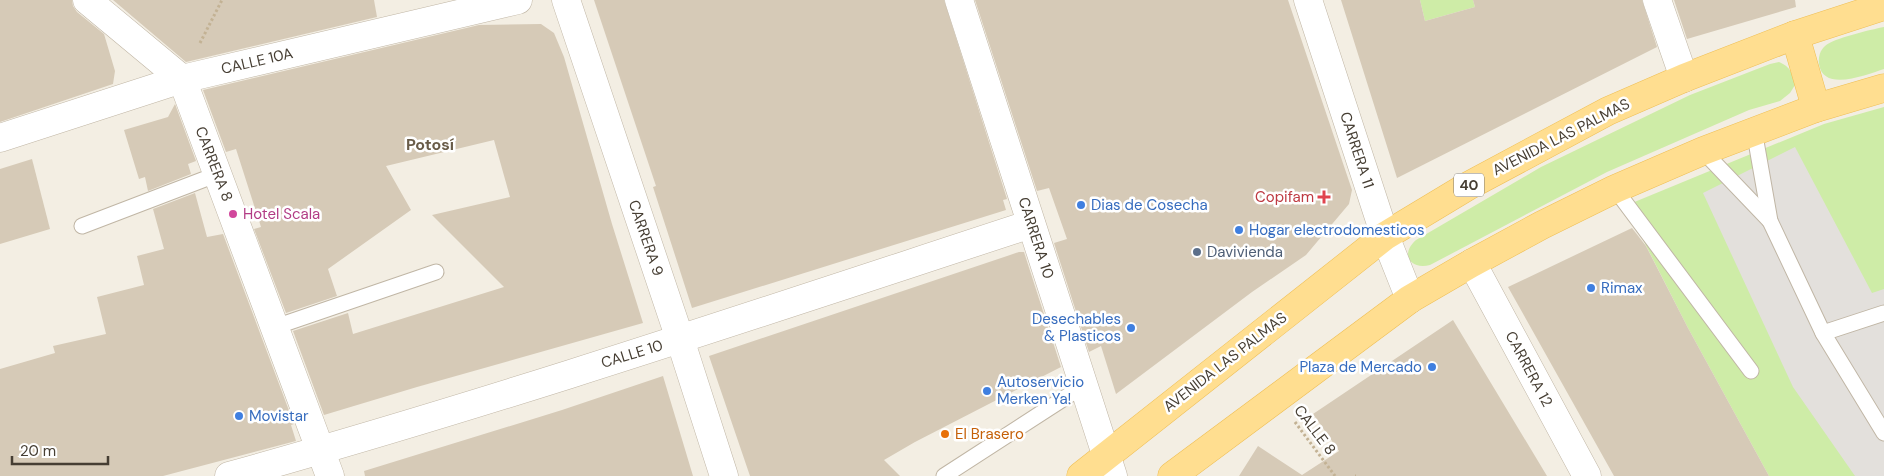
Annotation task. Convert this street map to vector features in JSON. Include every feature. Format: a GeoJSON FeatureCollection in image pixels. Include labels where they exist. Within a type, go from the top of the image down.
{"type":"FeatureCollection","features":[{"type":"Feature","properties":{"kind":"main road","name":"AVENIDA LAS PALMAS"},"geometry":{"type":"LineString","coordinates":[[1080,476],[1109,466],[1385,236],[1468,186],[1608,111],[1684,78],[1871,6]]}},
{"type":"Feature","properties":{"kind":"main road"},"geometry":{"type":"LineString","coordinates":[[1795,35],[1816,108]]}},
{"type":"Feature","properties":{"kind":"main road"},"geometry":{"type":"LineString","coordinates":[[1172,476],[1410,299],[1472,263],[1542,225],[1615,189],[1703,151],[1816,108],[1884,88]]}},
{"type":"Feature","properties":{"kind":"street","name":"CARRERA 8"},"geometry":{"type":"LineString","coordinates":[[87,0],[182,79],[322,450],[330,476]]}},
{"type":"Feature","properties":{"kind":"street","name":"CALLE 10A"},"geometry":{"type":"LineString","coordinates":[[0,138],[182,79],[518,0]]}},
{"type":"Feature","properties":{"kind":"street","name":"CARRERA 9"},"geometry":{"type":"LineString","coordinates":[[566,0],[724,476]]}},
{"type":"Feature","properties":{"kind":"street","name":"CARRERA 10"},"geometry":{"type":"LineString","coordinates":[[959,0],[1109,466]]}},
{"type":"Feature","properties":{"kind":"street","name":"CARRERA 11"},"geometry":{"type":"LineString","coordinates":[[1308,0],[1385,236],[1410,299]]}},
{"type":"Feature","properties":{"kind":"street"},"geometry":{"type":"LineString","coordinates":[[1657,0],[1684,78]]}},
{"type":"Feature","properties":{"kind":"street","name":"CALLE 10"},"geometry":{"type":"LineString","coordinates":[[229,476],[322,450],[680,339],[1031,224]]}},
{"type":"Feature","properties":{"kind":"street","name":"CARRERA 12"},"geometry":{"type":"LineString","coordinates":[[1472,263],[1587,476]]}},
{"type":"Feature","properties":{"kind":"lane"},"geometry":{"type":"LineString","coordinates":[[1754,130],[1770,221],[1823,333],[1884,432]]}},
{"type":"Feature","properties":{"kind":"lane"},"geometry":{"type":"LineString","coordinates":[[1703,151],[1770,221]]}},
{"type":"Feature","properties":{"kind":"lane"},"geometry":{"type":"LineString","coordinates":[[82,226],[218,174]]}},
{"type":"Feature","properties":{"kind":"lane"},"geometry":{"type":"LineString","coordinates":[[1615,189],[1751,371]]}},
{"type":"Feature","properties":{"kind":"lane"},"geometry":{"type":"LineString","coordinates":[[275,327],[436,272]]}},
{"type":"Feature","properties":{"kind":"lane"},"geometry":{"type":"LineString","coordinates":[[1823,333],[1884,313]]}},
{"type":"Feature","properties":{"kind":"lane"},"geometry":{"type":"LineString","coordinates":[[944,476],[1083,386]]}},
{"type":"Feature","properties":{"kind":"path"},"geometry":{"type":"LineString","coordinates":[[182,79],[222,0]]}},
{"type":"Feature","properties":{"kind":"path","name":"CALLE 8"},"geometry":{"type":"LineString","coordinates":[[1277,398],[1335,476]]}},
{"type":"Feature","properties":{"kind":"green space"},"geometry":{"type":"Polygon","coordinates":[[[1420,0],[1473,0],[1475,7],[1425,21],[1420,0]]]}},
{"type":"Feature","properties":{"kind":"green space"},"geometry":{"type":"Polygon","coordinates":[[[1884,27],[1884,69],[1857,77],[1837,80],[1829,78],[1822,73],[1819,59],[1825,46],[1844,37],[1884,27]]]}},
{"type":"Feature","properties":{"kind":"green space"},"geometry":{"type":"Polygon","coordinates":[[[1779,62],[1790,71],[1795,85],[1790,93],[1780,101],[1749,110],[1607,172],[1430,265],[1417,265],[1410,260],[1409,251],[1411,245],[1416,240],[1541,167],[1690,95],[1779,62]]]}},
{"type":"Feature","properties":{"kind":"green space"},"geometry":{"type":"Polygon","coordinates":[[[1884,107],[1884,476],[1769,476],[1688,328],[1636,226],[1632,203],[1824,124],[1884,107]]]}},
{"type":"Feature","properties":{"kind":"shaded area"},"geometry":{"type":"Polygon","coordinates":[[[1795,147],[1872,293],[1884,289],[1884,476],[1855,476],[1793,387],[1703,193],[1795,147]]]}},
{"type":"Feature","properties":{"kind":"building"},"geometry":{"type":"Polygon","coordinates":[[[0,0],[72,0],[77,12],[104,34],[115,71],[113,84],[0,122],[0,0]]]}},
{"type":"Feature","properties":{"kind":"building"},"geometry":{"type":"Polygon","coordinates":[[[113,0],[374,0],[377,17],[186,62],[113,0]]]}},
{"type":"Feature","properties":{"kind":"building"},"geometry":{"type":"Polygon","coordinates":[[[594,0],[944,0],[1007,199],[1003,200],[1006,210],[692,308],[653,187],[656,186],[594,0]]]}},
{"type":"Feature","properties":{"kind":"building"},"geometry":{"type":"Polygon","coordinates":[[[975,0],[1288,0],[1352,190],[1349,204],[1306,255],[1252,292],[1116,394],[1101,346],[1089,352],[1054,243],[1067,239],[1049,188],[1037,191],[975,0]]]}},
{"type":"Feature","properties":{"kind":"building"},"geometry":{"type":"Polygon","coordinates":[[[1341,0],[1420,0],[1425,21],[1475,7],[1473,0],[1642,0],[1657,47],[1397,178],[1341,0]]]}},
{"type":"Feature","properties":{"kind":"building"},"geometry":{"type":"Polygon","coordinates":[[[1674,0],[1795,0],[1796,7],[1687,39],[1674,0]]]}},
{"type":"Feature","properties":{"kind":"building"},"geometry":{"type":"Polygon","coordinates":[[[541,24],[554,33],[564,57],[612,224],[643,323],[324,415],[293,331],[348,313],[353,334],[504,287],[432,215],[510,197],[494,140],[386,166],[411,210],[328,269],[337,296],[286,313],[254,229],[261,227],[236,149],[226,152],[203,90],[479,25],[541,24]]]}},
{"type":"Feature","properties":{"kind":"building"},"geometry":{"type":"Polygon","coordinates":[[[175,104],[196,161],[188,164],[191,174],[148,191],[145,177],[139,179],[124,130],[168,117],[175,104]]]}},
{"type":"Feature","properties":{"kind":"building"},"geometry":{"type":"Polygon","coordinates":[[[32,159],[50,229],[0,244],[0,169],[32,159]]]}},
{"type":"Feature","properties":{"kind":"building"},"geometry":{"type":"Polygon","coordinates":[[[195,193],[207,237],[223,234],[294,424],[291,425],[296,441],[163,476],[0,476],[0,369],[55,353],[53,346],[106,334],[97,297],[144,285],[137,256],[164,249],[153,209],[195,193]]]}},
{"type":"Feature","properties":{"kind":"building"},"geometry":{"type":"Polygon","coordinates":[[[1632,228],[1646,246],[1688,328],[1769,476],[1614,476],[1508,287],[1632,228]]]}},
{"type":"Feature","properties":{"kind":"building"},"geometry":{"type":"Polygon","coordinates":[[[1019,252],[1024,252],[1061,367],[915,442],[884,460],[900,476],[750,476],[709,356],[1019,252]]]}},
{"type":"Feature","properties":{"kind":"building","name":"Plaza de Mercado"},"geometry":{"type":"Polygon","coordinates":[[[1453,320],[1547,476],[1239,476],[1258,446],[1302,475],[1339,451],[1313,414],[1453,320]]]}},
{"type":"Feature","properties":{"kind":"building"},"geometry":{"type":"Polygon","coordinates":[[[663,376],[693,476],[365,476],[364,471],[562,410],[663,376]]]}},
{"type":"Feature","properties":{"kind":"place","name":"Copifam"},"geometry":{"type":"Point","coordinates":[1324,197]}},
{"type":"Feature","properties":{"kind":"place","name":"Dias de Cosecha"},"geometry":{"type":"Point","coordinates":[1081,205]}},
{"type":"Feature","properties":{"kind":"place","name":"Hotel Scala"},"geometry":{"type":"Point","coordinates":[233,214]}},
{"type":"Feature","properties":{"kind":"place","name":"Hogar electrodomesticos"},"geometry":{"type":"Point","coordinates":[1239,230]}},
{"type":"Feature","properties":{"kind":"place","name":"Davivienda"},"geometry":{"type":"Point","coordinates":[1197,252]}},
{"type":"Feature","properties":{"kind":"place","name":"Rimax"},"geometry":{"type":"Point","coordinates":[1591,288]}},
{"type":"Feature","properties":{"kind":"place","name":"Desechables & Plasticos"},"geometry":{"type":"Point","coordinates":[1131,328]}},
{"type":"Feature","properties":{"kind":"place","name":"Plaza de Mercado"},"geometry":{"type":"Point","coordinates":[1432,367]}},
{"type":"Feature","properties":{"kind":"place","name":"Autoservicio Merken Ya!"},"geometry":{"type":"Point","coordinates":[987,391]}},
{"type":"Feature","properties":{"kind":"place","name":"Movistar"},"geometry":{"type":"Point","coordinates":[239,416]}},
{"type":"Feature","properties":{"kind":"place","name":"El Brasero"},"geometry":{"type":"Point","coordinates":[945,434]}},
{"type":"Feature","properties":{"kind":"district","name":"Potosí"},"geometry":{"type":"Point","coordinates":[430,144]}}]}
